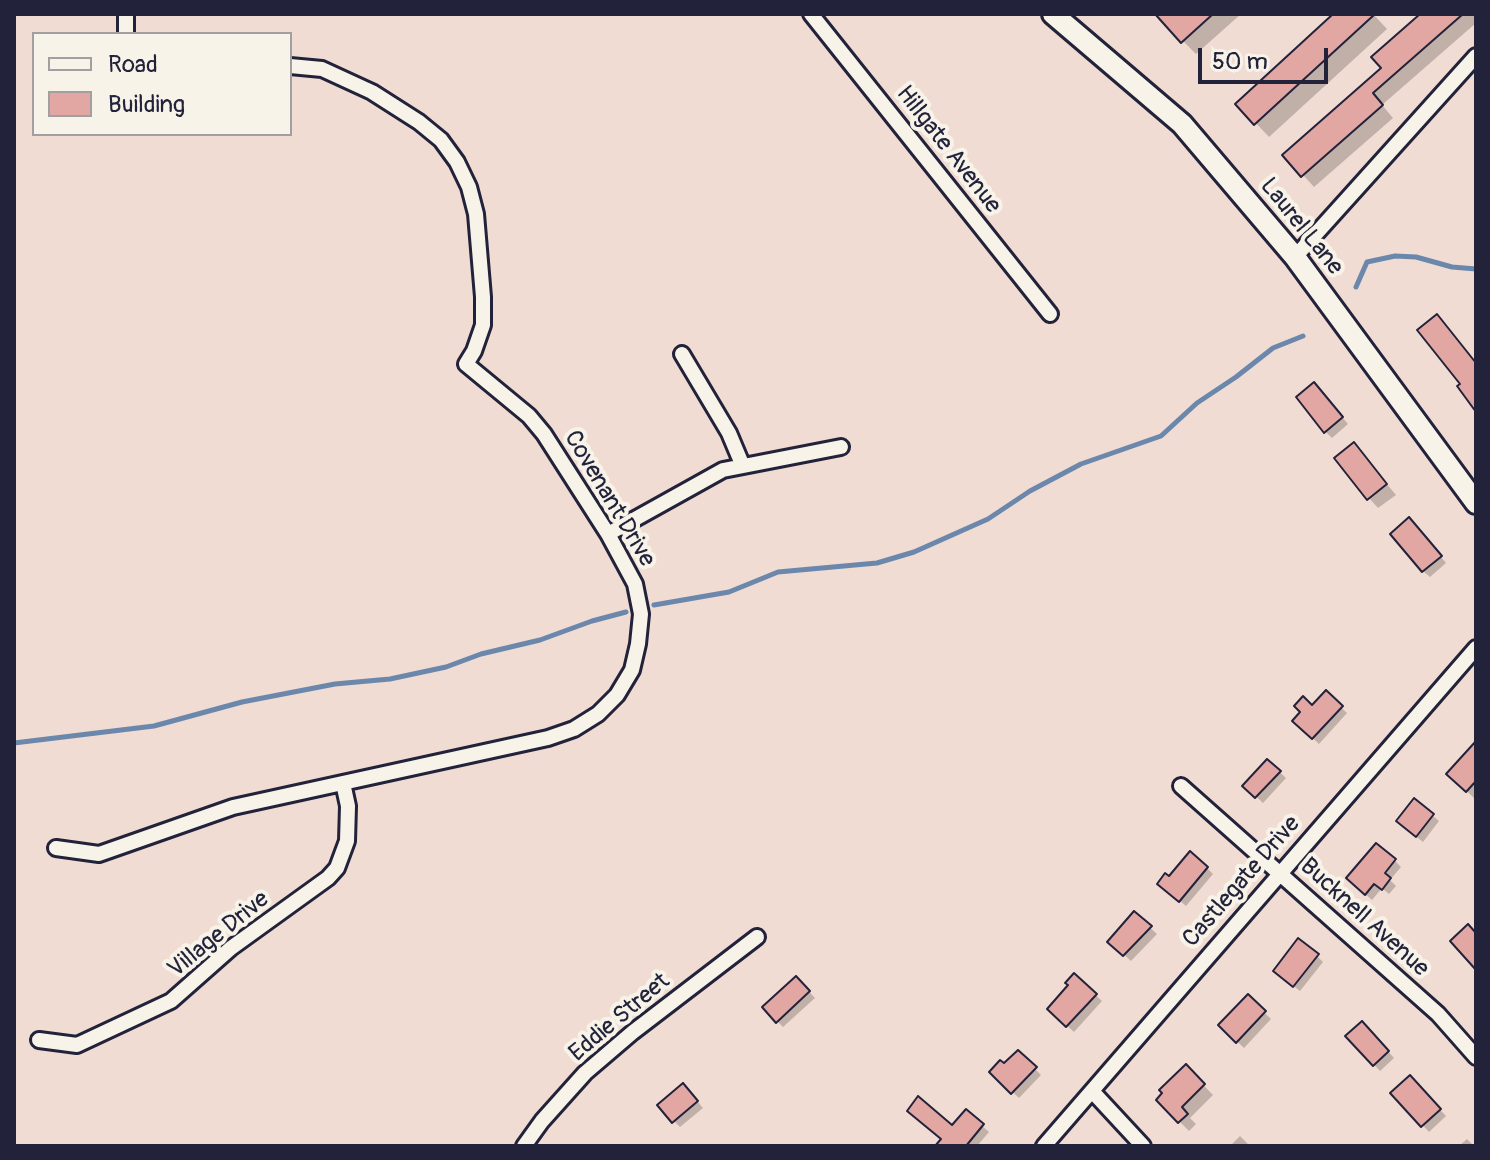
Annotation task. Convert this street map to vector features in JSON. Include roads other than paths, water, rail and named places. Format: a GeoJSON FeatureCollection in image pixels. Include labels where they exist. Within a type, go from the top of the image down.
{"type":"FeatureCollection","features":[{"type":"Feature","properties":{"kind":"street","name":"Hillgate Avenue"},"geometry":{"type":"LineString","coordinates":[[811,14],[1050,314]]}},
{"type":"Feature","properties":{"kind":"street","name":"Laurel Lane"},"geometry":{"type":"LineString","coordinates":[[1053,14],[1182,124],[1295,257],[1476,503]]}},
{"type":"Feature","properties":{"kind":"street"},"geometry":{"type":"LineString","coordinates":[[1295,257],[1476,56]]}},
{"type":"Feature","properties":{"kind":"street","name":"Covenant Drive"},"geometry":{"type":"LineString","coordinates":[[56,848],[99,854],[233,807],[548,738],[574,729],[598,714],[617,695],[632,670],[641,614],[635,584],[608,534],[544,434],[529,416],[466,364],[483,325],[483,297],[476,214],[469,187],[457,162],[441,140],[372,92],[322,69],[292,66]]}},
{"type":"Feature","properties":{"kind":"street"},"geometry":{"type":"LineString","coordinates":[[682,354],[729,433],[742,464]]}},
{"type":"Feature","properties":{"kind":"street"},"geometry":{"type":"LineString","coordinates":[[608,534],[723,470],[841,447]]}},
{"type":"Feature","properties":{"kind":"street","name":"Castlegate Drive"},"geometry":{"type":"LineString","coordinates":[[1044,1146],[1476,648]]}},
{"type":"Feature","properties":{"kind":"street","name":"Village Drive"},"geometry":{"type":"LineString","coordinates":[[39,1040],[77,1045],[171,1001],[231,948],[328,878],[337,868],[347,841],[348,806],[343,783]]}},
{"type":"Feature","properties":{"kind":"street","name":"Bucknell Avenue"},"geometry":{"type":"LineString","coordinates":[[1181,786],[1438,1014],[1476,1057]]}},
{"type":"Feature","properties":{"kind":"street","name":"Eddie Street"},"geometry":{"type":"LineString","coordinates":[[524,1146],[585,1073],[757,937]]}},
{"type":"Feature","properties":{"kind":"street"},"geometry":{"type":"LineString","coordinates":[[1092,1091],[1143,1146]]}},
{"type":"Feature","properties":{"kind":"waterway"},"geometry":{"type":"LineString","coordinates":[[1356,287],[1367,262],[1395,256],[1476,269]]}},
{"type":"Feature","properties":{"kind":"waterway"},"geometry":{"type":"LineString","coordinates":[[654,605],[729,592],[778,572],[877,563],[914,552],[988,519],[1030,491],[1081,464],[1161,436],[1197,403],[1273,348],[1303,336]]}},
{"type":"Feature","properties":{"kind":"waterway"},"geometry":{"type":"LineString","coordinates":[[14,743],[154,726],[242,702],[335,684],[390,679],[446,667],[626,612]]}}]}
